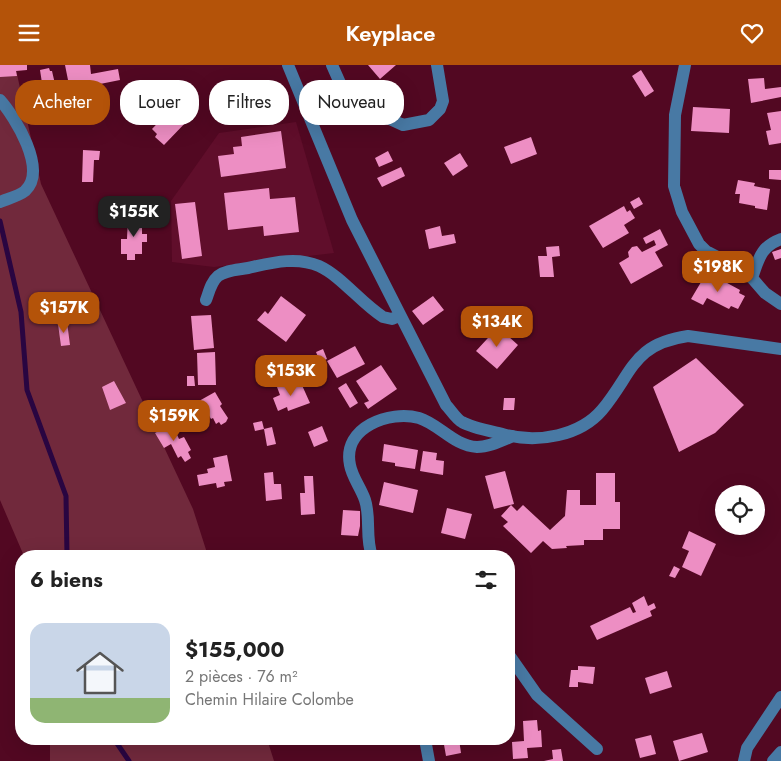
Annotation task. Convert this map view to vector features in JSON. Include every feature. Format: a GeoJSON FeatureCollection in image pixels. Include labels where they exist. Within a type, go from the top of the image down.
{"type":"FeatureCollection","features":[{"type":"Feature","properties":{"kind":"street"},"geometry":{"type":"LineString","coordinates":[[288,65],[352,220],[446,405],[462,422],[513,436],[530,438],[555,436],[575,429],[590,422],[602,410],[633,363],[647,350],[674,338],[688,336],[781,349]]}},
{"type":"Feature","properties":{"kind":"street"},"geometry":{"type":"LineString","coordinates":[[332,65],[340,83],[351,97],[366,108],[403,125],[428,120],[440,109],[443,101],[437,65]]}},
{"type":"Feature","properties":{"kind":"street"},"geometry":{"type":"LineString","coordinates":[[685,65],[675,115],[674,185],[676,197],[699,245],[706,251],[735,266],[752,279],[765,293],[781,304]]}},
{"type":"Feature","properties":{"kind":"street"},"geometry":{"type":"LineString","coordinates":[[0,100],[6,107],[30,150],[33,170],[31,181],[24,191],[3,201]]}},
{"type":"Feature","properties":{"kind":"street"},"geometry":{"type":"LineString","coordinates":[[752,279],[764,249],[770,243],[781,239]]}},
{"type":"Feature","properties":{"kind":"street"},"geometry":{"type":"LineString","coordinates":[[206,300],[212,283],[218,276],[227,272],[282,261],[302,262],[320,267],[382,317],[392,319],[399,315]]}},
{"type":"Feature","properties":{"kind":"street"},"geometry":{"type":"LineString","coordinates":[[369,550],[366,502],[350,465],[351,446],[355,437],[364,428],[377,421],[393,417],[406,417],[420,419],[463,444],[476,447],[491,445],[513,436]]}},
{"type":"Feature","properties":{"kind":"street"},"geometry":{"type":"LineString","coordinates":[[515,664],[537,695],[597,749]]}},
{"type":"Feature","properties":{"kind":"street"},"geometry":{"type":"LineString","coordinates":[[744,761],[747,748],[781,697]]}},
{"type":"Feature","properties":{"kind":"street"},"geometry":{"type":"LineString","coordinates":[[425,745],[429,761]]}},
{"type":"Feature","properties":{"kind":"street"},"geometry":{"type":"LineString","coordinates":[[773,761],[781,753]]}},
{"type":"Feature","properties":{"kind":"shaded area"},"geometry":{"type":"Polygon","coordinates":[[[0,65],[15,65],[18,80],[15,80],[15,125],[28,125],[41,184],[193,509],[206,550],[21,550],[0,500],[0,65]]]}},
{"type":"Feature","properties":{"kind":"shaded area"},"geometry":{"type":"Polygon","coordinates":[[[296,122],[334,253],[214,267],[172,262],[171,201],[219,133],[275,125],[289,125],[289,123],[296,122]]]}},
{"type":"Feature","properties":{"kind":"shaded area"},"geometry":{"type":"Polygon","coordinates":[[[50,745],[269,745],[274,761],[50,761],[50,745]]]}},
{"type":"Feature","properties":{"kind":"building"},"geometry":{"type":"Polygon","coordinates":[[[0,65],[27,65],[27,70],[16,71],[17,76],[0,77],[0,65]]]}},
{"type":"Feature","properties":{"kind":"building"},"geometry":{"type":"Polygon","coordinates":[[[65,65],[90,65],[91,74],[118,69],[120,80],[110,82],[110,80],[68,80],[65,65]]]}},
{"type":"Feature","properties":{"kind":"building"},"geometry":{"type":"Polygon","coordinates":[[[368,65],[396,65],[380,79],[368,65]]]}},
{"type":"Feature","properties":{"kind":"building"},"geometry":{"type":"Polygon","coordinates":[[[49,68],[52,71],[54,80],[42,80],[40,70],[49,68]]]}},
{"type":"Feature","properties":{"kind":"building"},"geometry":{"type":"Polygon","coordinates":[[[641,70],[654,91],[645,97],[632,76],[641,70]]]}},
{"type":"Feature","properties":{"kind":"building"},"geometry":{"type":"Polygon","coordinates":[[[764,78],[765,89],[781,87],[781,97],[751,103],[748,79],[764,78]]]}},
{"type":"Feature","properties":{"kind":"building"},"geometry":{"type":"Polygon","coordinates":[[[693,107],[730,109],[729,133],[691,131],[693,107]]]}},
{"type":"Feature","properties":{"kind":"building"},"geometry":{"type":"Polygon","coordinates":[[[781,111],[781,143],[769,145],[766,131],[771,130],[767,113],[781,111]]]}},
{"type":"Feature","properties":{"kind":"building"},"geometry":{"type":"Polygon","coordinates":[[[156,125],[183,125],[164,145],[155,137],[157,134],[152,129],[156,125]]]}},
{"type":"Feature","properties":{"kind":"building"},"geometry":{"type":"Polygon","coordinates":[[[281,131],[286,168],[221,177],[218,156],[234,154],[233,147],[242,146],[241,137],[281,131]]]}},
{"type":"Feature","properties":{"kind":"building"},"geometry":{"type":"Polygon","coordinates":[[[531,137],[537,154],[511,164],[504,147],[531,137]]]}},
{"type":"Feature","properties":{"kind":"building"},"geometry":{"type":"Polygon","coordinates":[[[83,150],[100,151],[99,160],[94,160],[93,182],[82,182],[83,150]]]}},
{"type":"Feature","properties":{"kind":"building"},"geometry":{"type":"Polygon","coordinates":[[[388,151],[393,161],[379,167],[375,158],[388,151]]]}},
{"type":"Feature","properties":{"kind":"building"},"geometry":{"type":"Polygon","coordinates":[[[460,153],[468,166],[453,176],[444,163],[460,153]]]}},
{"type":"Feature","properties":{"kind":"building"},"geometry":{"type":"Polygon","coordinates":[[[401,167],[405,176],[382,187],[377,178],[401,167]]]}},
{"type":"Feature","properties":{"kind":"building"},"geometry":{"type":"Polygon","coordinates":[[[769,170],[781,170],[781,180],[769,179],[769,170]]]}},
{"type":"Feature","properties":{"kind":"building"},"geometry":{"type":"Polygon","coordinates":[[[738,180],[755,183],[754,186],[770,189],[767,210],[739,203],[740,194],[735,194],[738,180]]]}},
{"type":"Feature","properties":{"kind":"building"},"geometry":{"type":"Polygon","coordinates":[[[269,188],[270,199],[295,197],[299,232],[264,236],[263,226],[228,230],[224,193],[269,188]]]}},
{"type":"Feature","properties":{"kind":"building"},"geometry":{"type":"Polygon","coordinates":[[[639,197],[643,204],[634,209],[630,202],[639,197]]]}},
{"type":"Feature","properties":{"kind":"building"},"geometry":{"type":"Polygon","coordinates":[[[195,202],[202,256],[182,259],[175,204],[195,202]]]}},
{"type":"Feature","properties":{"kind":"building"},"geometry":{"type":"Polygon","coordinates":[[[624,206],[627,212],[630,210],[635,218],[624,225],[629,233],[603,248],[589,226],[624,206]]]}},
{"type":"Feature","properties":{"kind":"building"},"geometry":{"type":"Polygon","coordinates":[[[128,217],[146,218],[146,226],[142,226],[142,234],[147,234],[147,242],[142,242],[142,254],[135,254],[135,260],[127,260],[127,254],[121,254],[121,239],[127,239],[128,217]]]}},
{"type":"Feature","properties":{"kind":"building"},"geometry":{"type":"Polygon","coordinates":[[[440,226],[442,236],[454,234],[456,243],[429,249],[425,230],[440,226]]]}},
{"type":"Feature","properties":{"kind":"building"},"geometry":{"type":"Polygon","coordinates":[[[660,229],[668,245],[655,252],[663,266],[631,284],[619,263],[629,257],[628,252],[632,247],[637,246],[642,252],[656,245],[654,240],[646,244],[643,238],[660,229]]]}},
{"type":"Feature","properties":{"kind":"building"},"geometry":{"type":"Polygon","coordinates":[[[559,246],[560,256],[552,257],[554,277],[540,277],[538,256],[547,256],[546,247],[559,246]]]}},
{"type":"Feature","properties":{"kind":"building"},"geometry":{"type":"Polygon","coordinates":[[[781,249],[781,258],[775,260],[772,252],[781,249]]]}},
{"type":"Feature","properties":{"kind":"building"},"geometry":{"type":"Polygon","coordinates":[[[707,272],[740,290],[739,293],[745,296],[738,309],[731,306],[729,309],[707,298],[703,305],[691,299],[707,272]]]}},
{"type":"Feature","properties":{"kind":"building"},"geometry":{"type":"Polygon","coordinates":[[[281,296],[306,315],[286,342],[257,320],[265,311],[268,314],[281,296]]]}},
{"type":"Feature","properties":{"kind":"building"},"geometry":{"type":"Polygon","coordinates":[[[433,296],[444,310],[423,325],[412,311],[433,296]]]}},
{"type":"Feature","properties":{"kind":"building"},"geometry":{"type":"Polygon","coordinates":[[[211,315],[214,348],[194,350],[191,316],[211,315]]]}},
{"type":"Feature","properties":{"kind":"building"},"geometry":{"type":"Polygon","coordinates":[[[67,322],[70,345],[61,346],[58,324],[67,322]]]}},
{"type":"Feature","properties":{"kind":"building"},"geometry":{"type":"Polygon","coordinates":[[[498,327],[518,345],[497,369],[476,351],[498,327]]]}},
{"type":"Feature","properties":{"kind":"building"},"geometry":{"type":"Polygon","coordinates":[[[355,346],[365,364],[337,378],[327,361],[355,346]]]}},
{"type":"Feature","properties":{"kind":"building"},"geometry":{"type":"Polygon","coordinates":[[[323,349],[327,359],[320,362],[316,352],[323,349]]]}},
{"type":"Feature","properties":{"kind":"building"},"geometry":{"type":"Polygon","coordinates":[[[215,352],[216,385],[198,385],[197,353],[215,352]]]}},
{"type":"Feature","properties":{"kind":"building"},"geometry":{"type":"Polygon","coordinates":[[[696,358],[744,405],[715,433],[679,452],[653,387],[696,358]]]}},
{"type":"Feature","properties":{"kind":"building"},"geometry":{"type":"Polygon","coordinates":[[[381,365],[397,389],[368,409],[364,403],[369,401],[356,381],[381,365]]]}},
{"type":"Feature","properties":{"kind":"building"},"geometry":{"type":"Polygon","coordinates":[[[187,376],[194,376],[195,386],[187,386],[187,376]]]}},
{"type":"Feature","properties":{"kind":"building"},"geometry":{"type":"Polygon","coordinates":[[[292,380],[294,385],[301,383],[310,403],[288,411],[287,407],[278,411],[273,398],[280,395],[277,387],[292,380]]]}},
{"type":"Feature","properties":{"kind":"building"},"geometry":{"type":"Polygon","coordinates":[[[114,381],[126,403],[110,410],[102,387],[114,381]]]}},
{"type":"Feature","properties":{"kind":"building"},"geometry":{"type":"Polygon","coordinates":[[[346,383],[358,403],[350,408],[338,388],[346,383]]]}},
{"type":"Feature","properties":{"kind":"building"},"geometry":{"type":"Polygon","coordinates":[[[215,392],[222,404],[220,406],[228,418],[221,425],[219,422],[216,424],[213,418],[211,419],[199,401],[215,392]]]}},
{"type":"Feature","properties":{"kind":"building"},"geometry":{"type":"Polygon","coordinates":[[[504,398],[515,398],[514,410],[503,410],[504,398]]]}},
{"type":"Feature","properties":{"kind":"building"},"geometry":{"type":"Polygon","coordinates":[[[262,421],[264,429],[255,431],[253,423],[262,421]]]}},
{"type":"Feature","properties":{"kind":"building"},"geometry":{"type":"Polygon","coordinates":[[[172,424],[179,439],[184,437],[191,450],[188,452],[191,458],[185,462],[181,456],[178,458],[171,444],[164,448],[155,433],[172,424]]]}},
{"type":"Feature","properties":{"kind":"building"},"geometry":{"type":"Polygon","coordinates":[[[322,426],[328,441],[314,447],[308,432],[322,426]]]}},
{"type":"Feature","properties":{"kind":"building"},"geometry":{"type":"Polygon","coordinates":[[[272,427],[276,444],[267,446],[264,429],[272,427]]]}},
{"type":"Feature","properties":{"kind":"building"},"geometry":{"type":"Polygon","coordinates":[[[384,444],[418,450],[415,469],[395,466],[395,463],[382,461],[384,444]]]}},
{"type":"Feature","properties":{"kind":"building"},"geometry":{"type":"Polygon","coordinates":[[[423,451],[437,453],[436,460],[444,461],[443,475],[420,471],[423,451]]]}},
{"type":"Feature","properties":{"kind":"building"},"geometry":{"type":"Polygon","coordinates":[[[227,455],[232,481],[224,482],[225,486],[217,488],[216,483],[199,486],[197,475],[208,473],[207,469],[215,467],[213,458],[227,455]]]}},
{"type":"Feature","properties":{"kind":"building"},"geometry":{"type":"Polygon","coordinates":[[[505,471],[514,504],[494,509],[485,476],[505,471]]]}},
{"type":"Feature","properties":{"kind":"building"},"geometry":{"type":"Polygon","coordinates":[[[273,472],[274,484],[281,484],[282,499],[266,501],[264,473],[273,472]]]}},
{"type":"Feature","properties":{"kind":"building"},"geometry":{"type":"Polygon","coordinates":[[[596,473],[615,473],[615,502],[620,502],[620,529],[603,529],[603,540],[584,540],[584,545],[552,549],[543,541],[531,553],[503,526],[508,522],[501,516],[511,505],[517,511],[523,505],[550,530],[565,516],[567,490],[580,490],[580,505],[596,505],[596,473]]]}},
{"type":"Feature","properties":{"kind":"building"},"geometry":{"type":"Polygon","coordinates":[[[304,476],[313,476],[315,514],[301,515],[300,493],[305,493],[304,476]]]}},
{"type":"Feature","properties":{"kind":"building"},"geometry":{"type":"Polygon","coordinates":[[[384,482],[418,490],[413,513],[379,505],[384,482]]]}},
{"type":"Feature","properties":{"kind":"building"},"geometry":{"type":"Polygon","coordinates":[[[447,508],[472,514],[465,539],[441,533],[447,508]]]}},
{"type":"Feature","properties":{"kind":"building"},"geometry":{"type":"Polygon","coordinates":[[[343,510],[360,511],[358,536],[341,535],[343,510]]]}},
{"type":"Feature","properties":{"kind":"building"},"geometry":{"type":"Polygon","coordinates":[[[689,531],[716,544],[701,576],[682,567],[689,551],[682,548],[689,531]]]}},
{"type":"Feature","properties":{"kind":"building"},"geometry":{"type":"Polygon","coordinates":[[[674,566],[680,569],[675,578],[669,576],[674,566]]]}},
{"type":"Feature","properties":{"kind":"building"},"geometry":{"type":"Polygon","coordinates":[[[644,596],[648,606],[654,603],[656,608],[650,611],[652,616],[597,640],[590,626],[630,607],[633,613],[636,612],[632,603],[644,596]]]}},
{"type":"Feature","properties":{"kind":"building"},"geometry":{"type":"Polygon","coordinates":[[[578,666],[595,667],[593,684],[578,682],[578,687],[569,687],[571,670],[578,670],[578,666]]]}},
{"type":"Feature","properties":{"kind":"building"},"geometry":{"type":"Polygon","coordinates":[[[667,671],[672,687],[650,694],[645,678],[667,671]]]}},
{"type":"Feature","properties":{"kind":"building"},"geometry":{"type":"Polygon","coordinates":[[[537,720],[538,731],[541,730],[542,747],[527,748],[528,758],[513,759],[512,745],[515,745],[515,742],[524,741],[523,721],[537,720]]]}},
{"type":"Feature","properties":{"kind":"building"},"geometry":{"type":"Polygon","coordinates":[[[702,733],[708,752],[679,761],[673,741],[702,733]]]}},
{"type":"Feature","properties":{"kind":"building"},"geometry":{"type":"Polygon","coordinates":[[[651,735],[656,754],[640,758],[635,739],[651,735]]]}},
{"type":"Feature","properties":{"kind":"building"},"geometry":{"type":"Polygon","coordinates":[[[444,745],[460,745],[461,753],[446,756],[444,745]]]}},
{"type":"Feature","properties":{"kind":"building"},"geometry":{"type":"Polygon","coordinates":[[[561,749],[563,761],[544,761],[553,759],[552,750],[561,749]]]}},
{"type":"Feature","properties":{"kind":"waterway"},"geometry":{"type":"LineString","coordinates":[[0,221],[21,312],[27,390],[66,496],[67,550]]}},
{"type":"Feature","properties":{"kind":"waterway"},"geometry":{"type":"LineString","coordinates":[[118,745],[129,761]]}}]}
